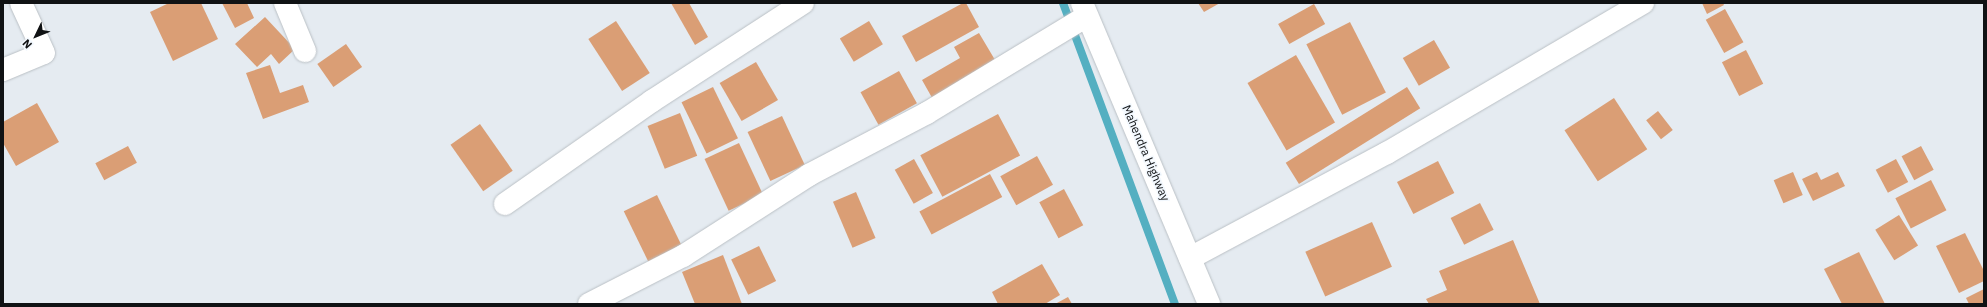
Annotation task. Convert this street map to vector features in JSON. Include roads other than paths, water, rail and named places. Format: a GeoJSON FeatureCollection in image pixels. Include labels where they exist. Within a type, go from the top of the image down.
{"type":"FeatureCollection","features":[{"type":"Feature","properties":{"kind":"main road"},"geometry":{"type":"LineString","coordinates":[[3,70],[44,53],[20,3]]}},
{"type":"Feature","properties":{"kind":"main road"},"geometry":{"type":"LineString","coordinates":[[286,3],[305,51]]}},
{"type":"Feature","properties":{"kind":"main road"},"geometry":{"type":"LineString","coordinates":[[505,204],[652,101],[803,3]]}},
{"type":"Feature","properties":{"kind":"main road"},"geometry":{"type":"LineString","coordinates":[[1190,258],[1387,153],[1642,3]]}},
{"type":"Feature","properties":{"kind":"main road"},"geometry":{"type":"LineString","coordinates":[[589,304],[683,256],[809,175],[927,113],[1085,10]]}},
{"type":"Feature","properties":{"kind":"main road","name":"Mahendra Highway"},"geometry":{"type":"LineString","coordinates":[[1085,10],[1209,304]]}},
{"type":"Feature","properties":{"kind":"waterway"},"geometry":{"type":"LineString","coordinates":[[1063,3],[1175,304]]}}]}
